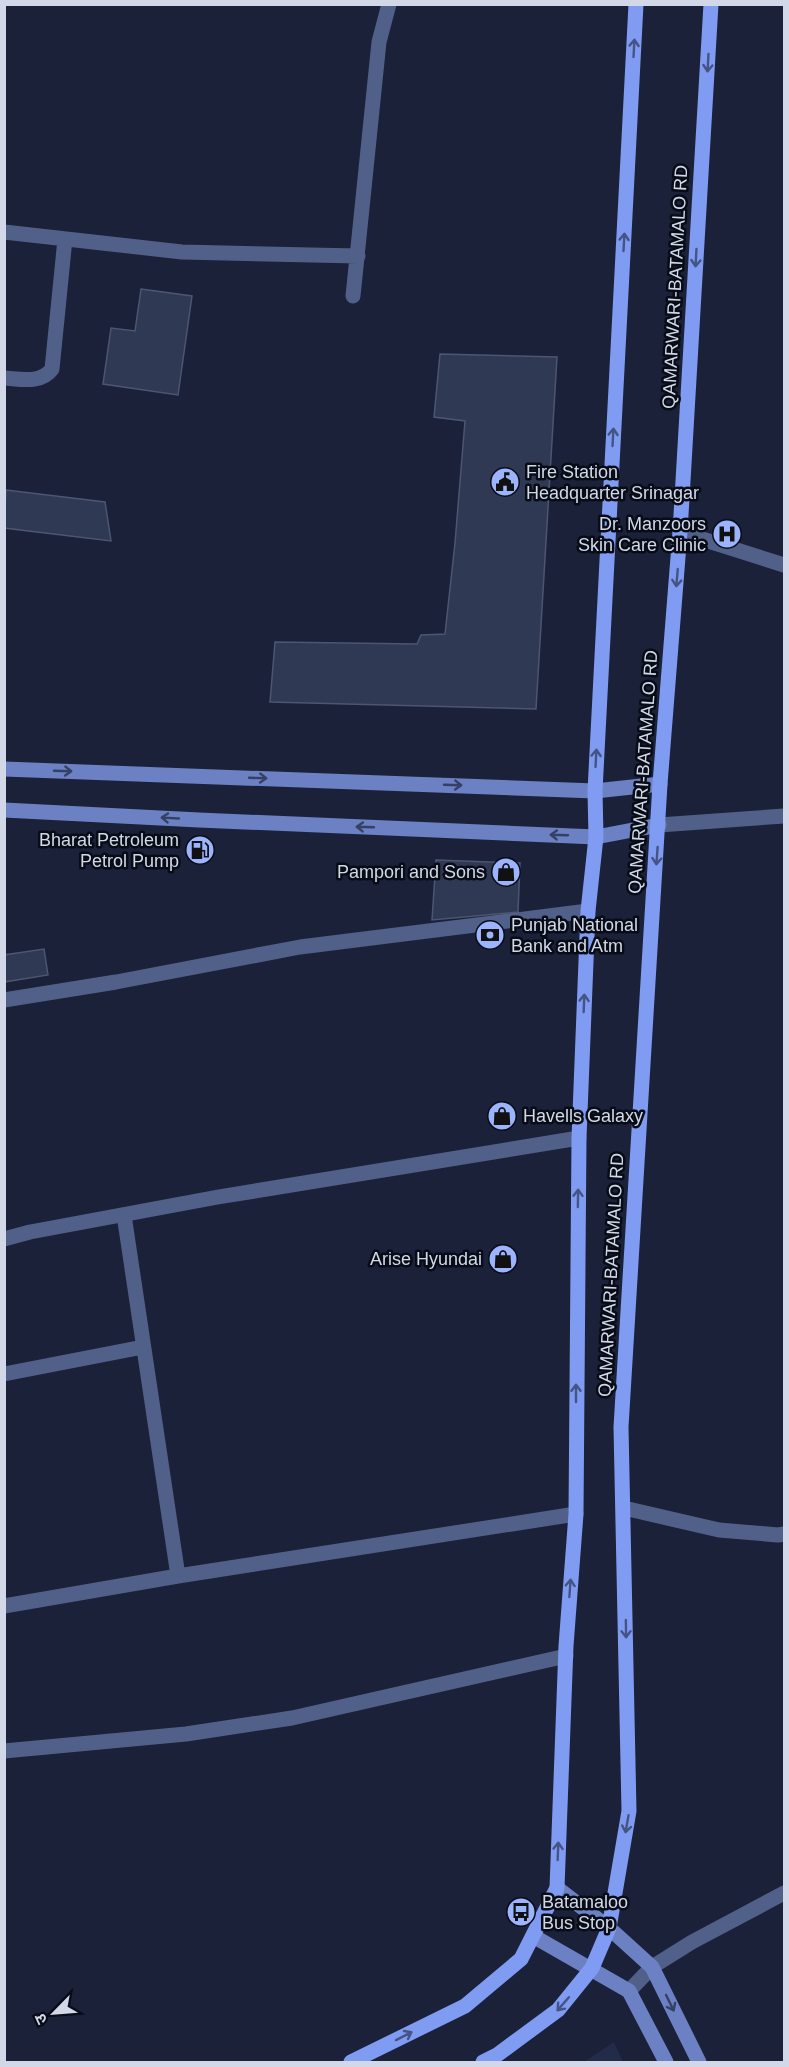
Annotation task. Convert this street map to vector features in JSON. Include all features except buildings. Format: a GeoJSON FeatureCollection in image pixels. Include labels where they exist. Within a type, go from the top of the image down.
{"type":"FeatureCollection","features":[{"type":"Feature","properties":{"kind":"main road"},"geometry":{"type":"LineString","coordinates":[[351,2062],[465,2006],[521,1959],[557,1888],[566,1651],[576,1514],[579,1138],[588,910],[596,837],[595,791],[636,4]]}},
{"type":"Feature","properties":{"kind":"main road","name":"QAMARWARI-BATAMALO RD"},"geometry":{"type":"LineString","coordinates":[[483,2062],[497,2055],[558,2010],[592,1968],[609,1928],[629,1811],[621,1427],[660,784],[680,532],[711,4]]}},
{"type":"Feature","properties":{"kind":"main road"},"geometry":{"type":"LineString","coordinates":[[4,769],[595,791],[660,784]]}},
{"type":"Feature","properties":{"kind":"main road"},"geometry":{"type":"LineString","coordinates":[[4,810],[596,837],[659,825]]}},
{"type":"Feature","properties":{"kind":"main road"},"geometry":{"type":"LineString","coordinates":[[557,1888],[609,1928],[652,1966],[699,2062]]}},
{"type":"Feature","properties":{"kind":"main road"},"geometry":{"type":"LineString","coordinates":[[533,1936],[629,1991],[666,2062]]}},
{"type":"Feature","properties":{"kind":"street"},"geometry":{"type":"LineString","coordinates":[[354,297],[380,42],[389,4]]}},
{"type":"Feature","properties":{"kind":"street"},"geometry":{"type":"LineString","coordinates":[[4,232],[182,252],[358,256]]}},
{"type":"Feature","properties":{"kind":"street"},"geometry":{"type":"LineString","coordinates":[[4,378],[37,379],[47,376],[52,369],[65,239]]}},
{"type":"Feature","properties":{"kind":"street"},"geometry":{"type":"LineString","coordinates":[[680,532],[784,565]]}},
{"type":"Feature","properties":{"kind":"street"},"geometry":{"type":"LineString","coordinates":[[659,825],[784,816]]}},
{"type":"Feature","properties":{"kind":"street"},"geometry":{"type":"LineString","coordinates":[[4,1000],[116,982],[300,946],[588,910]]}},
{"type":"Feature","properties":{"kind":"street"},"geometry":{"type":"LineString","coordinates":[[4,1239],[30,1232],[218,1197],[579,1138]]}},
{"type":"Feature","properties":{"kind":"street"},"geometry":{"type":"LineString","coordinates":[[124,1215],[178,1576]]}},
{"type":"Feature","properties":{"kind":"street"},"geometry":{"type":"LineString","coordinates":[[4,1374],[143,1347]]}},
{"type":"Feature","properties":{"kind":"street"},"geometry":{"type":"LineString","coordinates":[[624,1508],[719,1530],[784,1534]]}},
{"type":"Feature","properties":{"kind":"street"},"geometry":{"type":"LineString","coordinates":[[4,1605],[576,1514]]}},
{"type":"Feature","properties":{"kind":"street"},"geometry":{"type":"LineString","coordinates":[[4,1751],[186,1734],[292,1718],[566,1651]]}},
{"type":"Feature","properties":{"kind":"street"},"geometry":{"type":"LineString","coordinates":[[629,1991],[652,1966],[784,1893]]}},
{"type":"Feature","properties":{"kind":"shaded area"},"geometry":{"type":"Polygon","coordinates":[[[614,2042],[623,2062],[584,2062],[614,2042]]]}},
{"type":"Feature","properties":{"kind":"place","name":"Fire Station Headquarter Srinagar"},"geometry":{"type":"Point","coordinates":[505,482]}},
{"type":"Feature","properties":{"kind":"place","name":"Dr. Manzoors Skin Care Clinic"},"geometry":{"type":"Point","coordinates":[727,534]}},
{"type":"Feature","properties":{"kind":"place","name":"Bharat Petroleum Petrol Pump"},"geometry":{"type":"Point","coordinates":[200,850]}},
{"type":"Feature","properties":{"kind":"place","name":"Pampori and Sons"},"geometry":{"type":"Point","coordinates":[506,872]}},
{"type":"Feature","properties":{"kind":"place","name":"Punjab National Bank and Atm"},"geometry":{"type":"Point","coordinates":[490,935]}},
{"type":"Feature","properties":{"kind":"place","name":"Havells Galaxy"},"geometry":{"type":"Point","coordinates":[502,1116]}},
{"type":"Feature","properties":{"kind":"place","name":"Arise Hyundai"},"geometry":{"type":"Point","coordinates":[503,1259]}},
{"type":"Feature","properties":{"kind":"place","name":"Batamaloo Bus Stop"},"geometry":{"type":"Point","coordinates":[521,1912]}}]}
